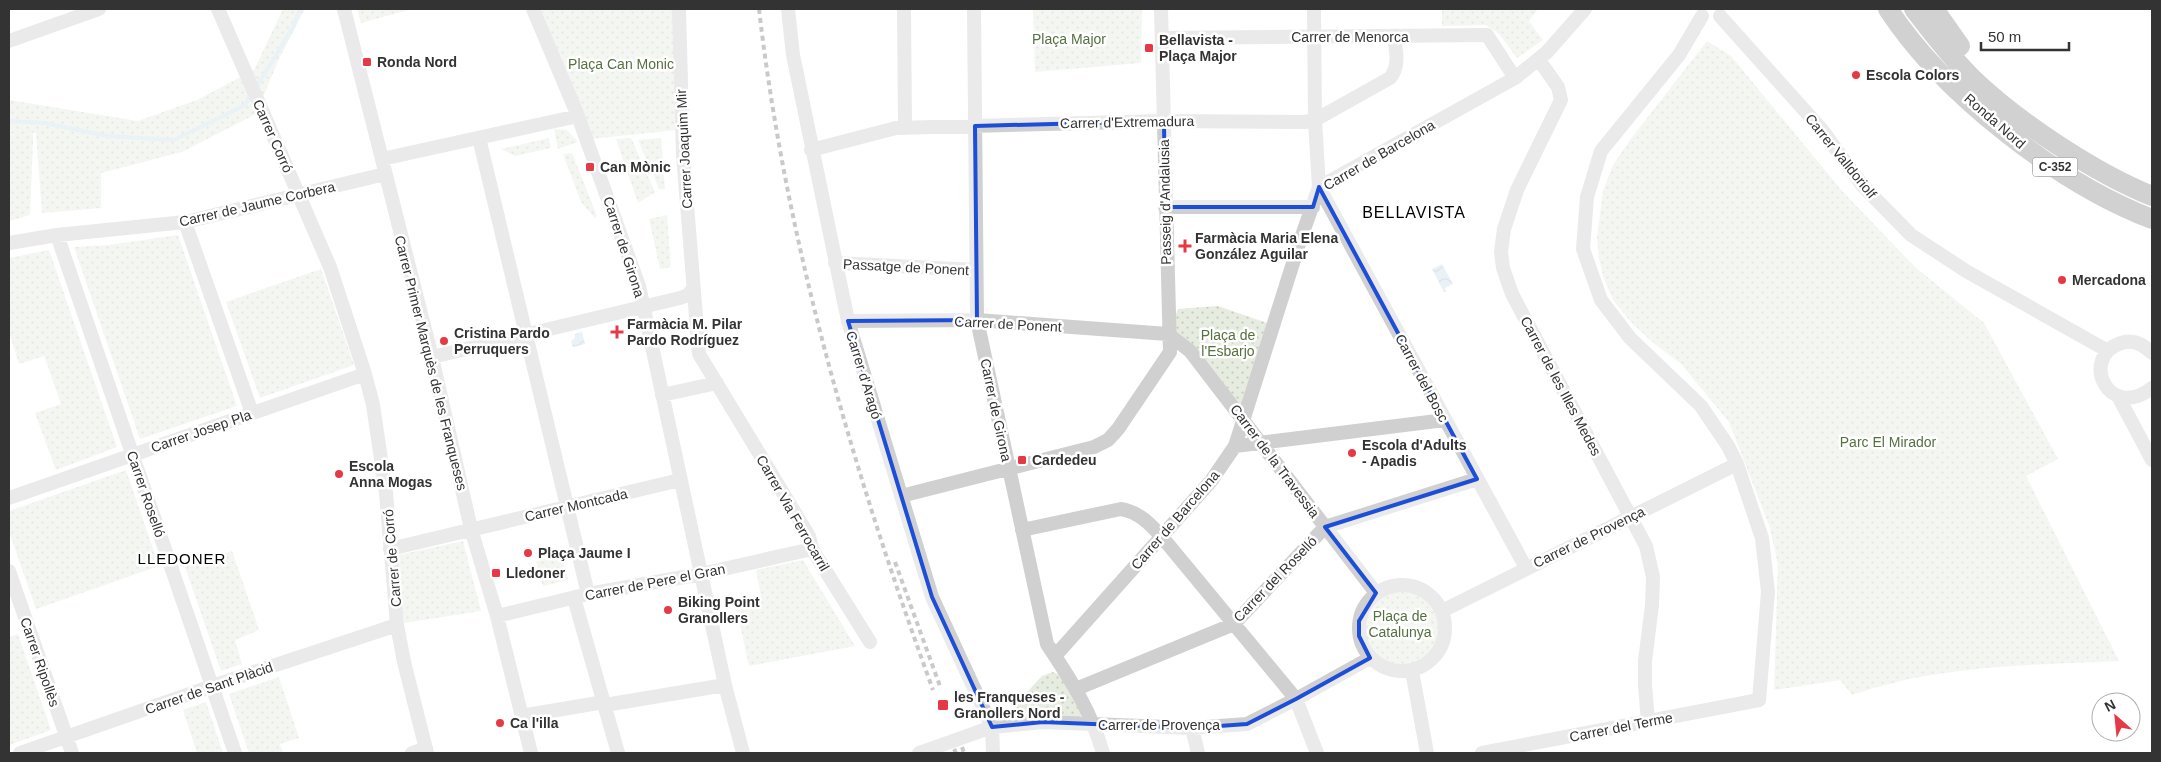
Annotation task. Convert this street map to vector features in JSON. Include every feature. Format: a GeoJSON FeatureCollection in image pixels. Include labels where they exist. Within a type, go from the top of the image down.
{"type":"FeatureCollection","features":[{"type":"Feature","properties":{"kind":"highway"},"geometry":{"type":"LineString","coordinates":[[1874,9],[1902,45],[1955,95],[1968,98]]}},
{"type":"Feature","properties":{"kind":"highway","name":"Ronda Nord"},"geometry":{"type":"LineString","coordinates":[[1888,9],[1916,45],[1968,98],[2028,150],[2079,182],[2152,219]]}},
{"type":"Feature","properties":{"kind":"highway","name":"Ronda Nord"},"geometry":{"type":"LineString","coordinates":[[1914,9],[1976,82],[2010,109],[2058,146],[2152,196]]}},
{"type":"Feature","properties":{"kind":"highway"},"geometry":{"type":"LineString","coordinates":[[1934,9],[1953,39],[2006,94],[2010,109]]}},
{"type":"Feature","properties":{"kind":"street"},"geometry":{"type":"LineString","coordinates":[[9,41],[99,9]]}},
{"type":"Feature","properties":{"kind":"street","name":"Carrer Corró"},"geometry":{"type":"LineString","coordinates":[[218,9],[298,194]]}},
{"type":"Feature","properties":{"kind":"street","name":"Carrer Primer Marquès de les Franqueses"},"geometry":{"type":"LineString","coordinates":[[344,9],[432,356],[471,529],[497,616],[531,753]]}},
{"type":"Feature","properties":{"kind":"street","name":"Carrer de Girona"},"geometry":{"type":"LineString","coordinates":[[533,9],[578,116],[639,286],[725,685],[743,753]]}},
{"type":"Feature","properties":{"kind":"street","name":"Carrer Joaquim Mir"},"geometry":{"type":"LineString","coordinates":[[679,9],[683,155],[693,289]]}},
{"type":"Feature","properties":{"kind":"street","name":"Carrer d'Aragó"},"geometry":{"type":"LineString","coordinates":[[788,9],[793,55],[811,150],[848,321],[932,596],[992,727]]}},
{"type":"Feature","properties":{"kind":"street"},"geometry":{"type":"LineString","coordinates":[[904,9],[906,128]]}},
{"type":"Feature","properties":{"kind":"street","name":"Carrer de Girona"},"geometry":{"type":"LineString","coordinates":[[974,9],[977,320],[1047,644],[1076,689],[1095,725],[1103,753]]}},
{"type":"Feature","properties":{"kind":"street","name":"Passeig d'Andalusia"},"geometry":{"type":"LineString","coordinates":[[901,496],[1094,447],[1108,440],[1118,429],[1170,352],[1165,207],[1162,9]]}},
{"type":"Feature","properties":{"kind":"street"},"geometry":{"type":"LineString","coordinates":[[1314,9],[1315,120],[1319,187]]}},
{"type":"Feature","properties":{"kind":"street","name":"Carrer de Barcelona"},"geometry":{"type":"LineString","coordinates":[[1055,656],[1211,481],[1235,446],[1319,187],[1515,78],[1539,60],[1584,9]]}},
{"type":"Feature","properties":{"kind":"street"},"geometry":{"type":"LineString","coordinates":[[1721,13],[1709,20],[1700,13],[1679,55],[1601,151],[1587,197],[1584,249],[1601,300],[1630,338],[1701,406],[1728,446],[1737,464]]}},
{"type":"Feature","properties":{"kind":"street","name":"Carrer Valldoriolf"},"geometry":{"type":"LineString","coordinates":[[1721,13],[1823,131],[1862,185],[1911,235],[1966,271],[2108,351]]}},
{"type":"Feature","properties":{"kind":"street","name":"Carrer d'Extremadura"},"geometry":{"type":"LineString","coordinates":[[811,150],[896,128],[1164,121],[1304,122],[1315,120],[1390,78],[1396,71],[1397,62],[1394,36]]}},
{"type":"Feature","properties":{"kind":"street","name":"Carrer de Menorca"},"geometry":{"type":"LineString","coordinates":[[1162,38],[1487,36],[1515,78]]}},
{"type":"Feature","properties":{"kind":"street","name":"Carrer de les Illes Medes"},"geometry":{"type":"LineString","coordinates":[[1539,60],[1558,87],[1561,100],[1517,190],[1504,230],[1501,252],[1503,268],[1512,294],[1646,546],[1653,577],[1652,605],[1645,661],[1648,722]]}},
{"type":"Feature","properties":{"kind":"street"},"geometry":{"type":"LineString","coordinates":[[382,158],[578,116]]}},
{"type":"Feature","properties":{"kind":"street"},"geometry":{"type":"LineString","coordinates":[[479,138],[588,594]]}},
{"type":"Feature","properties":{"kind":"street","name":"Carrer de Jaume Corbera"},"geometry":{"type":"LineString","coordinates":[[9,242],[57,235],[185,222],[385,174]]}},
{"type":"Feature","properties":{"kind":"street","name":"Carrer del Bosc"},"geometry":{"type":"LineString","coordinates":[[1319,187],[1526,568]]}},
{"type":"Feature","properties":{"kind":"street","name":"Carrer de Corró"},"geometry":{"type":"LineString","coordinates":[[298,194],[330,267],[366,374],[373,405],[386,493],[397,625],[426,751]]}},
{"type":"Feature","properties":{"kind":"street"},"geometry":{"type":"LineString","coordinates":[[1165,207],[1313,207]]}},
{"type":"Feature","properties":{"kind":"street"},"geometry":{"type":"LineString","coordinates":[[185,222],[252,413]]}},
{"type":"Feature","properties":{"kind":"street","name":"Carrer Roselló"},"geometry":{"type":"LineString","coordinates":[[57,235],[235,753]]}},
{"type":"Feature","properties":{"kind":"street","name":"Passatge de Ponent"},"geometry":{"type":"LineString","coordinates":[[835,263],[976,270]]}},
{"type":"Feature","properties":{"kind":"street"},"geometry":{"type":"LineString","coordinates":[[432,356],[680,298],[688,295],[693,289]]}},
{"type":"Feature","properties":{"kind":"street","name":"Carrer Via Ferrocarril"},"geometry":{"type":"LineString","coordinates":[[693,289],[699,354],[809,536],[812,549],[870,642]]}},
{"type":"Feature","properties":{"kind":"street","name":"Carrer de Ponent"},"geometry":{"type":"LineString","coordinates":[[848,321],[977,320],[1168,334]]}},
{"type":"Feature","properties":{"kind":"street","name":"Carrer de la Travessia"},"geometry":{"type":"LineString","coordinates":[[1168,334],[1190,351],[1376,593]]}},
{"type":"Feature","properties":{"kind":"street"},"geometry":{"type":"LineString","coordinates":[[2152,353],[2145,346],[2135,342],[2125,342],[2116,345],[2108,351],[2101,364],[2100,374],[2110,391],[2118,396],[2135,398],[2152,388]]}},
{"type":"Feature","properties":{"kind":"street","name":"Carrer Josep Pla"},"geometry":{"type":"LineString","coordinates":[[9,498],[366,374]]}},
{"type":"Feature","properties":{"kind":"street"},"geometry":{"type":"LineString","coordinates":[[662,395],[716,383]]}},
{"type":"Feature","properties":{"kind":"street"},"geometry":{"type":"LineString","coordinates":[[2118,396],[2152,460]]}},
{"type":"Feature","properties":{"kind":"street"},"geometry":{"type":"LineString","coordinates":[[1235,446],[1445,420]]}},
{"type":"Feature","properties":{"kind":"street","name":"Carrer de Provença"},"geometry":{"type":"LineString","coordinates":[[1442,611],[1737,464]]}},
{"type":"Feature","properties":{"kind":"street","name":"Carrer del Terme"},"geometry":{"type":"LineString","coordinates":[[1482,753],[1759,700],[1768,592],[1762,538],[1737,464]]}},
{"type":"Feature","properties":{"kind":"street","name":"Carrer del Roselló"},"geometry":{"type":"LineString","coordinates":[[1076,689],[1234,624],[1325,527],[1477,479]]}},
{"type":"Feature","properties":{"kind":"street","name":"Carrer Montcada"},"geometry":{"type":"LineString","coordinates":[[390,549],[680,480]]}},
{"type":"Feature","properties":{"kind":"street"},"geometry":{"type":"LineString","coordinates":[[1022,530],[1121,509],[1132,511],[1140,516],[1162,537],[1296,699],[1317,753]]}},
{"type":"Feature","properties":{"kind":"street","name":"Carrer de Pere el Gran"},"geometry":{"type":"LineString","coordinates":[[497,616],[588,594],[701,574],[812,549]]}},
{"type":"Feature","properties":{"kind":"street","name":"Carrer Ripollès"},"geometry":{"type":"LineString","coordinates":[[9,570],[72,753]]}},
{"type":"Feature","properties":{"kind":"street"},"geometry":{"type":"LineString","coordinates":[[1400,584],[1424,589],[1436,599],[1442,611],[1446,627],[1441,649],[1432,660],[1412,671],[1390,670],[1370,658],[1362,646],[1359,636],[1359,621],[1363,608],[1376,593],[1390,586],[1400,584]]}},
{"type":"Feature","properties":{"kind":"street"},"geometry":{"type":"LineString","coordinates":[[574,598],[618,753]]}},
{"type":"Feature","properties":{"kind":"street","name":"Carrer de Sant Plàcid"},"geometry":{"type":"LineString","coordinates":[[20,753],[212,686],[397,625]]}},
{"type":"Feature","properties":{"kind":"street","name":"Carrer de Provença"},"geometry":{"type":"LineString","coordinates":[[992,727],[1043,722],[1192,728],[1247,724],[1370,658]]}},
{"type":"Feature","properties":{"kind":"street"},"geometry":{"type":"LineString","coordinates":[[1412,671],[1427,753]]}},
{"type":"Feature","properties":{"kind":"street"},"geometry":{"type":"LineString","coordinates":[[521,716],[598,703],[605,705],[725,685]]}},
{"type":"Feature","properties":{"kind":"street"},"geometry":{"type":"LineString","coordinates":[[918,753],[992,727],[993,753]]}},
{"type":"Feature","properties":{"kind":"street"},"geometry":{"type":"LineString","coordinates":[[1192,728],[1198,753]]}},
{"type":"Feature","properties":{"kind":"street"},"geometry":{"type":"LineString","coordinates":[[412,753],[426,751]]}},
{"type":"Feature","properties":{"kind":"highlighted area"},"geometry":{"type":"Polygon","coordinates":[[[1164,121],[1165,207],[1313,207],[1319,187],[1477,479],[1325,527],[1376,593],[1359,621],[1359,636],[1370,658],[1296,699],[1247,724],[1192,728],[1043,722],[992,727],[932,597],[848,321],[977,320],[975,126],[1164,121]]]}},
{"type":"Feature","properties":{"kind":"green space"},"geometry":{"type":"Polygon","coordinates":[[[283,9],[305,9],[279,59],[256,114],[182,152],[101,173],[101,208],[42,213],[36,133],[28,133],[33,134],[30,215],[9,221],[9,135],[15,134],[9,134],[9,100],[138,121],[197,100],[254,70],[283,9]]]}},
{"type":"Feature","properties":{"kind":"green space"},"geometry":{"type":"Polygon","coordinates":[[[357,9],[412,9],[361,23],[357,9]]]}},
{"type":"Feature","properties":{"kind":"green space","name":"Plaça Can Monic"},"geometry":{"type":"Polygon","coordinates":[[[541,9],[677,9],[677,130],[591,139],[541,9]]]}},
{"type":"Feature","properties":{"kind":"green space","name":"Plaça Major"},"geometry":{"type":"Polygon","coordinates":[[[1033,9],[1142,9],[1141,63],[1035,72],[1033,9]]]}},
{"type":"Feature","properties":{"kind":"green space"},"geometry":{"type":"Polygon","coordinates":[[[1442,9],[1538,9],[1529,21],[1543,40],[1517,58],[1499,34],[1486,25],[1442,26],[1442,9]]]}},
{"type":"Feature","properties":{"kind":"green space","name":"Parc El Mirador"},"geometry":{"type":"Polygon","coordinates":[[[1707,41],[1731,56],[1843,192],[1915,267],[1984,323],[2058,459],[2026,476],[2119,661],[1984,668],[1950,672],[1884,685],[1852,695],[1840,680],[1774,690],[1778,565],[1770,528],[1729,422],[1681,364],[1651,341],[1630,321],[1613,300],[1603,276],[1599,258],[1597,237],[1603,191],[1613,165],[1630,140],[1707,41]]]}},
{"type":"Feature","properties":{"kind":"green space"},"geometry":{"type":"Polygon","coordinates":[[[554,129],[567,130],[578,142],[558,149],[554,129]]]}},
{"type":"Feature","properties":{"kind":"green space"},"geometry":{"type":"Polygon","coordinates":[[[549,138],[551,148],[515,156],[501,149],[549,138]]]}},
{"type":"Feature","properties":{"kind":"green space"},"geometry":{"type":"Polygon","coordinates":[[[631,138],[655,192],[638,203],[616,139],[631,138]]]}},
{"type":"Feature","properties":{"kind":"green space"},"geometry":{"type":"Polygon","coordinates":[[[661,138],[665,189],[659,189],[638,140],[661,138]]]}},
{"type":"Feature","properties":{"kind":"green space"},"geometry":{"type":"Polygon","coordinates":[[[572,153],[597,216],[595,218],[581,202],[563,154],[572,153]]]}},
{"type":"Feature","properties":{"kind":"green space"},"geometry":{"type":"Polygon","coordinates":[[[667,215],[671,267],[660,269],[649,219],[667,215]]]}},
{"type":"Feature","properties":{"kind":"green space"},"geometry":{"type":"Polygon","coordinates":[[[178,235],[237,406],[140,439],[74,247],[109,245],[178,235]]]}},
{"type":"Feature","properties":{"kind":"green space"},"geometry":{"type":"Polygon","coordinates":[[[49,250],[117,447],[56,470],[35,413],[61,404],[44,356],[19,364],[9,332],[9,258],[49,250]]]}},
{"type":"Feature","properties":{"kind":"green space"},"geometry":{"type":"Polygon","coordinates":[[[321,269],[354,365],[260,398],[226,302],[321,269]]]}},
{"type":"Feature","properties":{"kind":"green space","name":"Plaça de l'Esbarjo"},"geometry":{"type":"Polygon","coordinates":[[[1218,306],[1267,323],[1245,412],[1168,334],[1178,309],[1218,306]]]}},
{"type":"Feature","properties":{"kind":"green space"},"geometry":{"type":"Polygon","coordinates":[[[126,470],[159,566],[36,609],[9,532],[9,511],[126,470]]]}},
{"type":"Feature","properties":{"kind":"green space"},"geometry":{"type":"Polygon","coordinates":[[[463,541],[481,611],[404,623],[398,555],[463,541]]]}},
{"type":"Feature","properties":{"kind":"green space"},"geometry":{"type":"Polygon","coordinates":[[[232,551],[259,630],[235,640],[242,664],[221,671],[185,567],[232,551]]]}},
{"type":"Feature","properties":{"kind":"green space"},"geometry":{"type":"Polygon","coordinates":[[[562,555],[568,580],[543,586],[536,561],[562,555]]]}},
{"type":"Feature","properties":{"kind":"green space"},"geometry":{"type":"Polygon","coordinates":[[[803,560],[855,646],[749,666],[735,602],[761,596],[756,570],[803,560]]]}},
{"type":"Feature","properties":{"kind":"green space","name":"Plaça de Catalunya"},"geometry":{"type":"Polygon","coordinates":[[[1400,582],[1416,585],[1430,594],[1439,608],[1442,624],[1439,640],[1430,654],[1416,663],[1400,666],[1384,663],[1370,654],[1361,640],[1358,624],[1361,608],[1370,594],[1384,585],[1400,582]]]}},
{"type":"Feature","properties":{"kind":"green space"},"geometry":{"type":"Polygon","coordinates":[[[18,634],[51,730],[9,745],[9,637],[18,634]]]}},
{"type":"Feature","properties":{"kind":"green space"},"geometry":{"type":"Polygon","coordinates":[[[1053,672],[1060,675],[1084,712],[1076,721],[1013,721],[1008,713],[1042,676],[1053,672]]]}},
{"type":"Feature","properties":{"kind":"green space"},"geometry":{"type":"Polygon","coordinates":[[[279,677],[299,738],[280,744],[283,753],[249,753],[229,694],[279,677]]]}},
{"type":"Feature","properties":{"kind":"green space"},"geometry":{"type":"Polygon","coordinates":[[[206,702],[223,753],[197,753],[183,710],[206,702]]]}},
{"type":"Feature","properties":{"kind":"water"},"geometry":{"type":"Polygon","coordinates":[[[1442,264],[1453,284],[1445,288],[1446,291],[1444,292],[1432,269],[1442,264]]]}},
{"type":"Feature","properties":{"kind":"water"},"geometry":{"type":"Polygon","coordinates":[[[582,332],[585,344],[573,347],[571,341],[575,338],[575,334],[582,332]]]}},
{"type":"Feature","properties":{"kind":"waterway"},"geometry":{"type":"LineString","coordinates":[[256,88],[293,27],[300,9]]}},
{"type":"Feature","properties":{"kind":"waterway"},"geometry":{"type":"LineString","coordinates":[[9,121],[45,123],[107,136],[174,140],[245,105],[251,95]]}},
{"type":"Feature","properties":{"kind":"railway"},"geometry":{"type":"LineString","coordinates":[[759,9],[786,183],[826,355],[876,524],[933,690]]}},
{"type":"Feature","properties":{"kind":"railway"},"geometry":{"type":"LineString","coordinates":[[895,562],[941,689]]}},
{"type":"Feature","properties":{"kind":"railway"},"geometry":{"type":"LineString","coordinates":[[962,747],[964,753]]}},
{"type":"Feature","properties":{"kind":"railway"},"geometry":{"type":"LineString","coordinates":[[954,749],[956,753]]}},
{"type":"Feature","properties":{"kind":"place","name":"Bellavista - Plaça Major"},"geometry":{"type":"Point","coordinates":[1149,48]}},
{"type":"Feature","properties":{"kind":"place","name":"Ronda Nord"},"geometry":{"type":"Point","coordinates":[367,62]}},
{"type":"Feature","properties":{"kind":"place","name":"Escola Colors"},"geometry":{"type":"Point","coordinates":[1856,75]}},
{"type":"Feature","properties":{"kind":"place","name":"Can Mònic"},"geometry":{"type":"Point","coordinates":[590,167]}},
{"type":"Feature","properties":{"kind":"place","name":"Farmàcia Maria Elena González Aguilar"},"geometry":{"type":"Point","coordinates":[1185,246]}},
{"type":"Feature","properties":{"kind":"place","name":"Mercadona"},"geometry":{"type":"Point","coordinates":[2062,280]}},
{"type":"Feature","properties":{"kind":"place","name":"Farmàcia M. Pilar Pardo Rodríguez"},"geometry":{"type":"Point","coordinates":[617,332]}},
{"type":"Feature","properties":{"kind":"place","name":"Cristina Pardo Perruquers"},"geometry":{"type":"Point","coordinates":[444,341]}},
{"type":"Feature","properties":{"kind":"place","name":"Escola d'Adults - Apadis"},"geometry":{"type":"Point","coordinates":[1352,453]}},
{"type":"Feature","properties":{"kind":"place","name":"Cardedeu"},"geometry":{"type":"Point","coordinates":[1022,460]}},
{"type":"Feature","properties":{"kind":"place","name":"Escola Anna Mogas"},"geometry":{"type":"Point","coordinates":[339,474]}},
{"type":"Feature","properties":{"kind":"place","name":"Plaça Jaume I"},"geometry":{"type":"Point","coordinates":[528,553]}},
{"type":"Feature","properties":{"kind":"place","name":"Lledoner"},"geometry":{"type":"Point","coordinates":[496,573]}},
{"type":"Feature","properties":{"kind":"place","name":"Biking Point Granollers"},"geometry":{"type":"Point","coordinates":[668,610]}},
{"type":"Feature","properties":{"kind":"place","name":"les Franqueses - Granollers Nord"},"geometry":{"type":"Point","coordinates":[943,705]}},
{"type":"Feature","properties":{"kind":"place","name":"Ca l'illa"},"geometry":{"type":"Point","coordinates":[500,723]}},
{"type":"Feature","properties":{"kind":"district","name":"BELLAVISTA"},"geometry":{"type":"Point","coordinates":[1414,212]}},
{"type":"Feature","properties":{"kind":"district","name":"LLEDONER"},"geometry":{"type":"Point","coordinates":[182,559]}}]}
